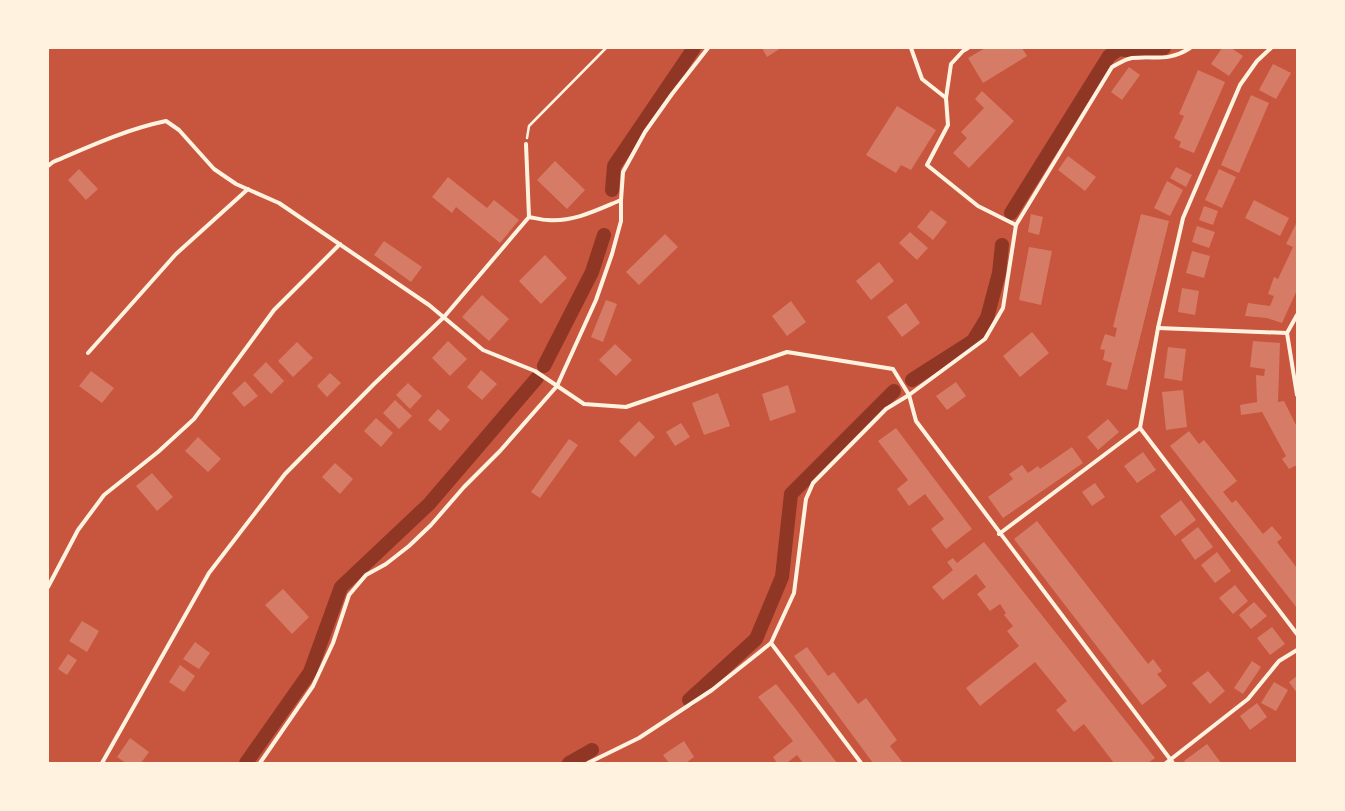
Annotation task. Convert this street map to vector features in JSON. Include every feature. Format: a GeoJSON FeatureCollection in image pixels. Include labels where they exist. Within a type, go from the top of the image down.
{"type":"FeatureCollection","features":[{"type":"Feature","properties":{"kind":"street"},"geometry":{"type":"LineString","coordinates":[[260,763],[313,686],[333,643],[349,595],[366,575],[386,564],[431,526],[464,487],[500,451],[557,386],[596,300],[612,254],[621,222],[623,172],[646,132],[672,94],[708,48]]}},
{"type":"Feature","properties":{"kind":"street"},"geometry":{"type":"LineString","coordinates":[[912,48],[922,79],[946,98]]}},
{"type":"Feature","properties":{"kind":"street"},"geometry":{"type":"LineString","coordinates":[[968,48],[963,51],[951,64],[946,98],[948,125],[927,165],[978,206],[1016,225]]}},
{"type":"Feature","properties":{"kind":"street"},"geometry":{"type":"LineString","coordinates":[[588,763],[639,738],[712,690],[771,643],[794,593],[806,499],[813,483],[886,409],[909,395],[985,339],[1003,308],[1016,225],[1112,67],[1130,58],[1158,59],[1180,55],[1190,48]]}},
{"type":"Feature","properties":{"kind":"street"},"geometry":{"type":"LineString","coordinates":[[1000,534],[1140,428],[1158,328],[1183,218],[1240,84],[1257,61],[1271,48]]}},
{"type":"Feature","properties":{"kind":"street"},"geometry":{"type":"LineString","coordinates":[[48,166],[53,162],[102,141],[144,126],[166,121],[179,130],[214,169],[236,184],[279,203],[429,305],[483,350],[535,371],[584,404],[626,407],[787,352],[894,370],[909,395],[916,421],[1173,763]]}},
{"type":"Feature","properties":{"kind":"street"},"geometry":{"type":"LineString","coordinates":[[102,763],[209,573],[285,474],[374,384],[444,317],[529,217],[526,144]]}},
{"type":"Feature","properties":{"kind":"street"},"geometry":{"type":"LineString","coordinates":[[88,353],[176,254],[248,189]]}},
{"type":"Feature","properties":{"kind":"street"},"geometry":{"type":"LineString","coordinates":[[529,217],[548,220],[569,219],[586,215],[621,200]]}},
{"type":"Feature","properties":{"kind":"street"},"geometry":{"type":"LineString","coordinates":[[48,587],[78,530],[104,495],[158,452],[194,419],[274,310],[340,244]]}},
{"type":"Feature","properties":{"kind":"street"},"geometry":{"type":"LineString","coordinates":[[1297,315],[1287,333],[1297,395]]}},
{"type":"Feature","properties":{"kind":"street"},"geometry":{"type":"LineString","coordinates":[[1158,328],[1287,333]]}},
{"type":"Feature","properties":{"kind":"street"},"geometry":{"type":"LineString","coordinates":[[1140,428],[1297,634]]}},
{"type":"Feature","properties":{"kind":"street"},"geometry":{"type":"LineString","coordinates":[[771,643],[862,763]]}},
{"type":"Feature","properties":{"kind":"street"},"geometry":{"type":"LineString","coordinates":[[1166,763],[1248,700],[1279,661],[1297,650]]}},
{"type":"Feature","properties":{"kind":"path"},"geometry":{"type":"LineString","coordinates":[[526,144],[529,126],[606,48]]}},
{"type":"Feature","properties":{"kind":"building"},"geometry":{"type":"Polygon","coordinates":[[[762,48],[781,48],[767,57],[762,48]]]}},
{"type":"Feature","properties":{"kind":"building"},"geometry":{"type":"Polygon","coordinates":[[[985,48],[1022,48],[1027,56],[983,83],[968,58],[985,48]]]}},
{"type":"Feature","properties":{"kind":"building"},"geometry":{"type":"Polygon","coordinates":[[[1222,48],[1231,48],[1243,56],[1229,76],[1211,64],[1222,48]]]}},
{"type":"Feature","properties":{"kind":"building"},"geometry":{"type":"Polygon","coordinates":[[[1273,64],[1291,73],[1276,99],[1259,90],[1273,64]]]}},
{"type":"Feature","properties":{"kind":"building"},"geometry":{"type":"Polygon","coordinates":[[[1129,67],[1140,75],[1122,100],[1111,92],[1129,67]]]}},
{"type":"Feature","properties":{"kind":"building"},"geometry":{"type":"Polygon","coordinates":[[[1198,70],[1225,82],[1194,153],[1179,147],[1181,142],[1174,138],[1184,116],[1179,114],[1198,70]]]}},
{"type":"Feature","properties":{"kind":"building"},"geometry":{"type":"Polygon","coordinates":[[[982,91],[1014,121],[969,168],[953,153],[967,138],[961,132],[984,108],[975,99],[982,91]]]}},
{"type":"Feature","properties":{"kind":"building"},"geometry":{"type":"Polygon","coordinates":[[[1251,95],[1269,103],[1239,173],[1221,165],[1251,95]]]}},
{"type":"Feature","properties":{"kind":"building"},"geometry":{"type":"Polygon","coordinates":[[[897,106],[936,130],[911,170],[901,165],[896,173],[866,155],[897,106]]]}},
{"type":"Feature","properties":{"kind":"building"},"geometry":{"type":"Polygon","coordinates":[[[1068,156],[1096,177],[1085,191],[1058,170],[1068,156]]]}},
{"type":"Feature","properties":{"kind":"building"},"geometry":{"type":"Polygon","coordinates":[[[555,161],[585,190],[567,209],[537,180],[555,161]]]}},
{"type":"Feature","properties":{"kind":"building"},"geometry":{"type":"Polygon","coordinates":[[[1176,167],[1192,175],[1186,187],[1170,178],[1176,167]]]}},
{"type":"Feature","properties":{"kind":"building"},"geometry":{"type":"Polygon","coordinates":[[[79,169],[98,189],[86,200],[68,180],[79,169]]]}},
{"type":"Feature","properties":{"kind":"building"},"geometry":{"type":"Polygon","coordinates":[[[1219,169],[1236,177],[1222,208],[1205,200],[1219,169]]]}},
{"type":"Feature","properties":{"kind":"building"},"geometry":{"type":"Polygon","coordinates":[[[448,177],[487,208],[494,200],[519,220],[500,243],[456,207],[452,213],[432,197],[448,177]]]}},
{"type":"Feature","properties":{"kind":"building"},"geometry":{"type":"Polygon","coordinates":[[[1167,181],[1183,190],[1170,216],[1154,208],[1167,181]]]}},
{"type":"Feature","properties":{"kind":"building"},"geometry":{"type":"Polygon","coordinates":[[[1254,200],[1289,218],[1280,236],[1245,218],[1254,200]]]}},
{"type":"Feature","properties":{"kind":"building"},"geometry":{"type":"Polygon","coordinates":[[[1204,206],[1218,211],[1213,225],[1199,220],[1204,206]]]}},
{"type":"Feature","properties":{"kind":"building"},"geometry":{"type":"Polygon","coordinates":[[[931,210],[947,222],[933,240],[917,227],[931,210]]]}},
{"type":"Feature","properties":{"kind":"building"},"geometry":{"type":"Polygon","coordinates":[[[1031,214],[1043,217],[1039,235],[1028,232],[1031,214]]]}},
{"type":"Feature","properties":{"kind":"building"},"geometry":{"type":"Polygon","coordinates":[[[1141,214],[1169,221],[1127,390],[1106,385],[1112,363],[1103,360],[1105,350],[1100,349],[1105,334],[1115,337],[1117,328],[1113,327],[1141,214]]]}},
{"type":"Feature","properties":{"kind":"building"},"geometry":{"type":"Polygon","coordinates":[[[1297,222],[1297,290],[1282,323],[1267,318],[1245,316],[1248,303],[1270,306],[1274,296],[1268,294],[1274,277],[1278,279],[1293,247],[1286,244],[1297,222]]]}},
{"type":"Feature","properties":{"kind":"building"},"geometry":{"type":"Polygon","coordinates":[[[1197,226],[1215,232],[1209,248],[1192,242],[1197,226]]]}},
{"type":"Feature","properties":{"kind":"building"},"geometry":{"type":"Polygon","coordinates":[[[910,232],[928,248],[917,260],[899,243],[910,232]]]}},
{"type":"Feature","properties":{"kind":"building"},"geometry":{"type":"Polygon","coordinates":[[[665,234],[678,247],[639,285],[626,272],[665,234]]]}},
{"type":"Feature","properties":{"kind":"building"},"geometry":{"type":"Polygon","coordinates":[[[384,241],[422,267],[411,282],[374,255],[384,241]]]}},
{"type":"Feature","properties":{"kind":"building"},"geometry":{"type":"Polygon","coordinates":[[[1029,247],[1052,251],[1041,305],[1019,300],[1029,247]]]}},
{"type":"Feature","properties":{"kind":"building"},"geometry":{"type":"Polygon","coordinates":[[[1192,251],[1210,256],[1204,278],[1186,273],[1192,251]]]}},
{"type":"Feature","properties":{"kind":"building"},"geometry":{"type":"Polygon","coordinates":[[[545,255],[567,278],[541,304],[519,281],[545,255]]]}},
{"type":"Feature","properties":{"kind":"building"},"geometry":{"type":"Polygon","coordinates":[[[879,262],[894,281],[871,300],[856,281],[879,262]]]}},
{"type":"Feature","properties":{"kind":"building"},"geometry":{"type":"Polygon","coordinates":[[[1182,288],[1199,291],[1195,315],[1178,312],[1182,288]]]}},
{"type":"Feature","properties":{"kind":"building"},"geometry":{"type":"Polygon","coordinates":[[[482,295],[509,319],[489,341],[462,317],[482,295]]]}},
{"type":"Feature","properties":{"kind":"building"},"geometry":{"type":"Polygon","coordinates":[[[606,300],[617,304],[603,342],[591,337],[606,300]]]}},
{"type":"Feature","properties":{"kind":"building"},"geometry":{"type":"Polygon","coordinates":[[[791,301],[806,322],[787,336],[772,316],[791,301]]]}},
{"type":"Feature","properties":{"kind":"building"},"geometry":{"type":"Polygon","coordinates":[[[906,303],[920,323],[902,337],[887,317],[906,303]]]}},
{"type":"Feature","properties":{"kind":"building"},"geometry":{"type":"Polygon","coordinates":[[[1032,332],[1049,353],[1020,377],[1003,356],[1032,332]]]}},
{"type":"Feature","properties":{"kind":"building"},"geometry":{"type":"Polygon","coordinates":[[[448,341],[467,359],[450,376],[432,358],[448,341]]]}},
{"type":"Feature","properties":{"kind":"building"},"geometry":{"type":"Polygon","coordinates":[[[1253,341],[1280,343],[1278,402],[1284,401],[1297,427],[1297,465],[1289,469],[1282,459],[1286,456],[1262,412],[1241,415],[1240,405],[1257,402],[1256,375],[1264,376],[1265,369],[1250,367],[1253,341]]]}},
{"type":"Feature","properties":{"kind":"building"},"geometry":{"type":"Polygon","coordinates":[[[297,342],[313,358],[293,377],[278,361],[297,342]]]}},
{"type":"Feature","properties":{"kind":"building"},"geometry":{"type":"Polygon","coordinates":[[[615,344],[632,360],[616,376],[599,360],[615,344]]]}},
{"type":"Feature","properties":{"kind":"building"},"geometry":{"type":"Polygon","coordinates":[[[1168,347],[1186,349],[1182,381],[1164,378],[1168,347]]]}},
{"type":"Feature","properties":{"kind":"building"},"geometry":{"type":"Polygon","coordinates":[[[266,362],[284,381],[271,394],[253,375],[266,362]]]}},
{"type":"Feature","properties":{"kind":"building"},"geometry":{"type":"Polygon","coordinates":[[[481,370],[497,384],[482,400],[467,387],[481,370]]]}},
{"type":"Feature","properties":{"kind":"building"},"geometry":{"type":"Polygon","coordinates":[[[91,371],[114,388],[102,403],[79,386],[91,371]]]}},
{"type":"Feature","properties":{"kind":"building"},"geometry":{"type":"Polygon","coordinates":[[[330,373],[341,383],[327,397],[317,386],[330,373]]]}},
{"type":"Feature","properties":{"kind":"building"},"geometry":{"type":"Polygon","coordinates":[[[245,381],[258,396],[244,407],[232,393],[245,381]]]}},
{"type":"Feature","properties":{"kind":"building"},"geometry":{"type":"Polygon","coordinates":[[[956,382],[966,396],[947,410],[936,396],[956,382]]]}},
{"type":"Feature","properties":{"kind":"building"},"geometry":{"type":"Polygon","coordinates":[[[408,383],[422,396],[410,409],[396,395],[408,383]]]}},
{"type":"Feature","properties":{"kind":"building"},"geometry":{"type":"Polygon","coordinates":[[[788,385],[796,412],[770,421],[762,394],[788,385]]]}},
{"type":"Feature","properties":{"kind":"building"},"geometry":{"type":"Polygon","coordinates":[[[1183,390],[1187,427],[1166,430],[1162,392],[1183,390]]]}},
{"type":"Feature","properties":{"kind":"building"},"geometry":{"type":"Polygon","coordinates":[[[718,393],[730,426],[704,435],[692,403],[718,393]]]}},
{"type":"Feature","properties":{"kind":"building"},"geometry":{"type":"Polygon","coordinates":[[[395,400],[412,416],[399,429],[383,413],[395,400]]]}},
{"type":"Feature","properties":{"kind":"building"},"geometry":{"type":"Polygon","coordinates":[[[438,409],[450,420],[440,431],[428,420],[438,409]]]}},
{"type":"Feature","properties":{"kind":"building"},"geometry":{"type":"Polygon","coordinates":[[[376,418],[393,433],[381,447],[364,431],[376,418]]]}},
{"type":"Feature","properties":{"kind":"building"},"geometry":{"type":"Polygon","coordinates":[[[1108,419],[1119,432],[1098,450],[1087,437],[1108,419]]]}},
{"type":"Feature","properties":{"kind":"building"},"geometry":{"type":"Polygon","coordinates":[[[639,421],[655,437],[635,457],[619,441],[639,421]]]}},
{"type":"Feature","properties":{"kind":"building"},"geometry":{"type":"Polygon","coordinates":[[[681,423],[690,437],[675,446],[666,432],[681,423]]]}},
{"type":"Feature","properties":{"kind":"building"},"geometry":{"type":"Polygon","coordinates":[[[896,428],[972,529],[946,549],[931,529],[944,519],[925,494],[909,506],[897,489],[908,480],[878,441],[896,428]]]}},
{"type":"Feature","properties":{"kind":"building"},"geometry":{"type":"Polygon","coordinates":[[[1189,431],[1199,444],[1204,440],[1237,481],[1223,492],[1232,503],[1236,500],[1263,534],[1272,526],[1282,538],[1277,542],[1297,568],[1297,608],[1170,446],[1189,431]]]}},
{"type":"Feature","properties":{"kind":"building"},"geometry":{"type":"Polygon","coordinates":[[[198,437],[221,459],[208,472],[185,451],[198,437]]]}},
{"type":"Feature","properties":{"kind":"building"},"geometry":{"type":"Polygon","coordinates":[[[569,439],[578,445],[540,498],[531,492],[569,439]]]}},
{"type":"Feature","properties":{"kind":"building"},"geometry":{"type":"Polygon","coordinates":[[[1072,447],[1083,463],[1003,518],[988,497],[1013,479],[1009,474],[1022,465],[1028,473],[1038,466],[1040,469],[1072,447]]]}},
{"type":"Feature","properties":{"kind":"building"},"geometry":{"type":"Polygon","coordinates":[[[1143,452],[1156,470],[1137,483],[1124,466],[1143,452]]]}},
{"type":"Feature","properties":{"kind":"building"},"geometry":{"type":"Polygon","coordinates":[[[335,463],[353,479],[340,494],[322,477],[335,463]]]}},
{"type":"Feature","properties":{"kind":"building"},"geometry":{"type":"Polygon","coordinates":[[[152,473],[173,497],[157,511],[136,486],[152,473]]]}},
{"type":"Feature","properties":{"kind":"building"},"geometry":{"type":"Polygon","coordinates":[[[1095,483],[1105,497],[1092,506],[1082,492],[1095,483]]]}},
{"type":"Feature","properties":{"kind":"building"},"geometry":{"type":"Polygon","coordinates":[[[1181,500],[1196,520],[1175,536],[1160,516],[1181,500]]]}},
{"type":"Feature","properties":{"kind":"building"},"geometry":{"type":"Polygon","coordinates":[[[1037,521],[1148,664],[1153,659],[1162,671],[1157,674],[1167,686],[1142,705],[1014,539],[1037,521]]]}},
{"type":"Feature","properties":{"kind":"building"},"geometry":{"type":"Polygon","coordinates":[[[1198,527],[1213,547],[1195,560],[1181,540],[1198,527]]]}},
{"type":"Feature","properties":{"kind":"building"},"geometry":{"type":"Polygon","coordinates":[[[984,542],[1155,758],[1148,763],[1114,763],[1084,724],[1074,732],[1056,710],[1067,701],[1035,662],[980,706],[966,688],[1019,646],[1007,631],[1013,626],[1004,615],[1006,613],[1000,604],[990,611],[977,594],[986,587],[976,574],[943,600],[932,587],[953,570],[947,562],[953,558],[957,563],[984,542]]]}},
{"type":"Feature","properties":{"kind":"building"},"geometry":{"type":"Polygon","coordinates":[[[1217,552],[1231,571],[1215,583],[1201,565],[1217,552]]]}},
{"type":"Feature","properties":{"kind":"building"},"geometry":{"type":"Polygon","coordinates":[[[1235,585],[1248,601],[1233,614],[1219,598],[1235,585]]]}},
{"type":"Feature","properties":{"kind":"building"},"geometry":{"type":"Polygon","coordinates":[[[283,589],[309,617],[292,634],[265,605],[283,589]]]}},
{"type":"Feature","properties":{"kind":"building"},"geometry":{"type":"Polygon","coordinates":[[[1254,602],[1267,616],[1251,629],[1239,615],[1254,602]]]}},
{"type":"Feature","properties":{"kind":"building"},"geometry":{"type":"Polygon","coordinates":[[[82,621],[99,631],[87,652],[69,641],[82,621]]]}},
{"type":"Feature","properties":{"kind":"building"},"geometry":{"type":"Polygon","coordinates":[[[1272,627],[1285,644],[1270,655],[1257,638],[1272,627]]]}},
{"type":"Feature","properties":{"kind":"building"},"geometry":{"type":"Polygon","coordinates":[[[195,642],[210,653],[199,669],[183,659],[195,642]]]}},
{"type":"Feature","properties":{"kind":"building"},"geometry":{"type":"Polygon","coordinates":[[[807,647],[828,676],[834,672],[858,704],[866,698],[897,740],[890,746],[903,763],[873,763],[794,656],[807,647]]]}},
{"type":"Feature","properties":{"kind":"building"},"geometry":{"type":"Polygon","coordinates":[[[68,654],[77,660],[67,675],[58,669],[68,654]]]}},
{"type":"Feature","properties":{"kind":"building"},"geometry":{"type":"Polygon","coordinates":[[[1252,661],[1261,667],[1243,694],[1234,688],[1252,661]]]}},
{"type":"Feature","properties":{"kind":"building"},"geometry":{"type":"Polygon","coordinates":[[[180,665],[195,676],[184,692],[169,682],[180,665]]]}},
{"type":"Feature","properties":{"kind":"building"},"geometry":{"type":"Polygon","coordinates":[[[1208,671],[1225,691],[1210,704],[1192,683],[1208,671]]]}},
{"type":"Feature","properties":{"kind":"building"},"geometry":{"type":"Polygon","coordinates":[[[1297,676],[1297,693],[1289,682],[1297,676]]]}},
{"type":"Feature","properties":{"kind":"building"},"geometry":{"type":"Polygon","coordinates":[[[1274,682],[1288,690],[1276,711],[1261,703],[1274,682]]]}},
{"type":"Feature","properties":{"kind":"building"},"geometry":{"type":"Polygon","coordinates":[[[776,684],[837,763],[803,763],[797,755],[787,763],[777,763],[773,757],[793,741],[758,697],[776,684]]]}},
{"type":"Feature","properties":{"kind":"building"},"geometry":{"type":"Polygon","coordinates":[[[1257,703],[1267,717],[1250,730],[1240,716],[1257,703]]]}},
{"type":"Feature","properties":{"kind":"building"},"geometry":{"type":"Polygon","coordinates":[[[130,738],[149,752],[141,763],[126,763],[117,757],[130,738]]]}},
{"type":"Feature","properties":{"kind":"building"},"geometry":{"type":"Polygon","coordinates":[[[684,741],[694,757],[686,763],[669,763],[663,755],[684,741]]]}},
{"type":"Feature","properties":{"kind":"building"},"geometry":{"type":"Polygon","coordinates":[[[1207,744],[1221,763],[1186,763],[1184,761],[1207,744]]]}},
{"type":"Feature","properties":{"kind":"waterway"},"geometry":{"type":"LineString","coordinates":[[612,190],[614,166],[694,48]]}},
{"type":"Feature","properties":{"kind":"waterway"},"geometry":{"type":"LineString","coordinates":[[1011,213],[1109,56],[1119,49],[1147,53],[1164,48]]}},
{"type":"Feature","properties":{"kind":"waterway"},"geometry":{"type":"LineString","coordinates":[[544,366],[592,272],[604,235]]}},
{"type":"Feature","properties":{"kind":"waterway"},"geometry":{"type":"LineString","coordinates":[[912,380],[973,341],[987,318],[999,273],[1002,245]]}},
{"type":"Feature","properties":{"kind":"waterway"},"geometry":{"type":"LineString","coordinates":[[246,763],[310,672],[341,587],[429,504],[537,378]]}},
{"type":"Feature","properties":{"kind":"waterway"},"geometry":{"type":"LineString","coordinates":[[689,700],[756,639],[782,577],[791,494],[894,391]]}},
{"type":"Feature","properties":{"kind":"waterway"},"geometry":{"type":"LineString","coordinates":[[569,763],[592,750]]}}]}
